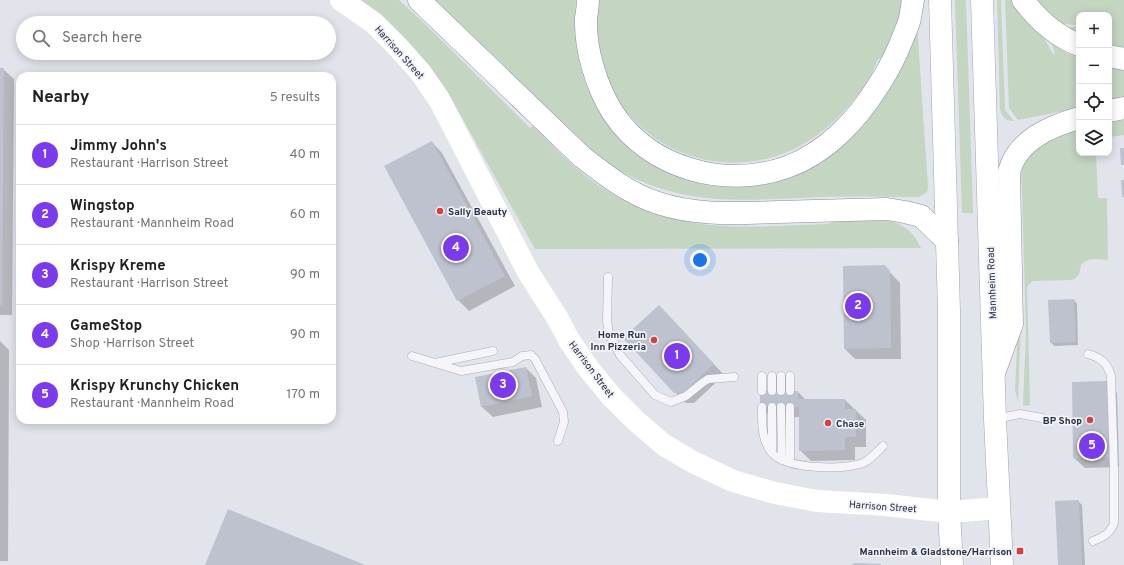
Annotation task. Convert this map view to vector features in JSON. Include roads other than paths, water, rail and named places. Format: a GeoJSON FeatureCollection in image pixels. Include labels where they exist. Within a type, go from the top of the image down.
{"type":"FeatureCollection","features":[{"type":"Feature","properties":{"kind":"main road","name":"Harrison Street"},"geometry":{"type":"LineString","coordinates":[[341,0],[374,23],[421,73],[440,101],[528,272],[558,319],[569,340],[588,368],[611,396],[636,421],[664,445],[692,462],[733,480],[775,493],[817,501],[886,505],[949,512],[998,508]]}},
{"type":"Feature","properties":{"kind":"main road"},"geometry":{"type":"LineString","coordinates":[[419,0],[581,156],[603,174],[630,190],[657,203],[686,211],[722,214],[887,210],[905,212],[921,216],[947,241]]}},
{"type":"Feature","properties":{"kind":"main road"},"geometry":{"type":"LineString","coordinates":[[588,0],[586,18],[587,40],[592,65],[602,91],[613,112],[625,128],[640,142],[658,155],[683,167],[704,174],[749,176],[771,172],[788,166],[808,156],[826,144],[847,126],[868,102],[885,76],[910,19],[913,0]]}},
{"type":"Feature","properties":{"kind":"main road"},"geometry":{"type":"LineString","coordinates":[[940,0],[949,310],[949,512],[952,565]]}},
{"type":"Feature","properties":{"kind":"main road","name":"Mannheim Road"},"geometry":{"type":"LineString","coordinates":[[982,0],[998,508],[1002,565]]}},
{"type":"Feature","properties":{"kind":"main road"},"geometry":{"type":"LineString","coordinates":[[1023,0],[1030,9],[1053,31],[1076,43]]}},
{"type":"Feature","properties":{"kind":"main road"},"geometry":{"type":"LineString","coordinates":[[1112,57],[1124,59]]}},
{"type":"Feature","properties":{"kind":"main road"},"geometry":{"type":"LineString","coordinates":[[1112,110],[1124,108]]}},
{"type":"Feature","properties":{"kind":"main road"},"geometry":{"type":"LineString","coordinates":[[994,373],[1012,324],[1009,172],[1011,165],[1024,145],[1049,128],[1076,119]]}},
{"type":"Feature","properties":{"kind":"lane"},"geometry":{"type":"LineString","coordinates":[[608,277],[607,321],[609,334],[620,355],[655,395],[671,402],[686,396],[708,380],[734,377]]}},
{"type":"Feature","properties":{"kind":"lane"},"geometry":{"type":"LineString","coordinates":[[434,363],[493,351]]}},
{"type":"Feature","properties":{"kind":"lane"},"geometry":{"type":"LineString","coordinates":[[1088,354],[1103,361],[1111,376],[1114,477],[1114,523],[1112,530],[1106,535],[1093,541]]}},
{"type":"Feature","properties":{"kind":"lane"},"geometry":{"type":"LineString","coordinates":[[412,356],[461,371],[513,362],[522,356],[531,355],[535,359],[563,412],[564,422],[558,441]]}},
{"type":"Feature","properties":{"kind":"lane"},"geometry":{"type":"LineString","coordinates":[[762,376],[762,391]]}},
{"type":"Feature","properties":{"kind":"lane"},"geometry":{"type":"LineString","coordinates":[[772,376],[772,391]]}},
{"type":"Feature","properties":{"kind":"lane"},"geometry":{"type":"LineString","coordinates":[[786,376],[786,391]]}},
{"type":"Feature","properties":{"kind":"lane"},"geometry":{"type":"LineString","coordinates":[[762,407],[762,433],[772,453],[786,461],[818,467],[851,467],[874,456],[883,446]]}},
{"type":"Feature","properties":{"kind":"lane"},"geometry":{"type":"LineString","coordinates":[[772,407],[772,453]]}},
{"type":"Feature","properties":{"kind":"lane"},"geometry":{"type":"LineString","coordinates":[[786,407],[786,461]]}},
{"type":"Feature","properties":{"kind":"lane"},"geometry":{"type":"LineString","coordinates":[[995,419],[1020,414],[1042,418]]}},
{"type":"Feature","properties":{"kind":"place","name":"Sally Beauty"},"geometry":{"type":"Point","coordinates":[440,211]}},
{"type":"Feature","properties":{"kind":"place","name":"GameStop"},"geometry":{"type":"Point","coordinates":[456,248]}},
{"type":"Feature","properties":{"kind":"place","name":"Wingstop"},"geometry":{"type":"Point","coordinates":[858,306]}},
{"type":"Feature","properties":{"kind":"place","name":"Home Run Inn Pizzeria"},"geometry":{"type":"Point","coordinates":[654,340]}},
{"type":"Feature","properties":{"kind":"place","name":"Jimmy John's"},"geometry":{"type":"Point","coordinates":[677,356]}},
{"type":"Feature","properties":{"kind":"place","name":"Krispy Kreme"},"geometry":{"type":"Point","coordinates":[503,385]}},
{"type":"Feature","properties":{"kind":"place","name":"BP Shop"},"geometry":{"type":"Point","coordinates":[1090,420]}},
{"type":"Feature","properties":{"kind":"place","name":"Chase"},"geometry":{"type":"Point","coordinates":[828,423]}},
{"type":"Feature","properties":{"kind":"place","name":"Krispy Krunchy Chicken"},"geometry":{"type":"Point","coordinates":[1092,446]}},
{"type":"Feature","properties":{"kind":"place","name":"Mannheim & Gladstone/Harrison"},"geometry":{"type":"Point","coordinates":[1020,551]}}]}
